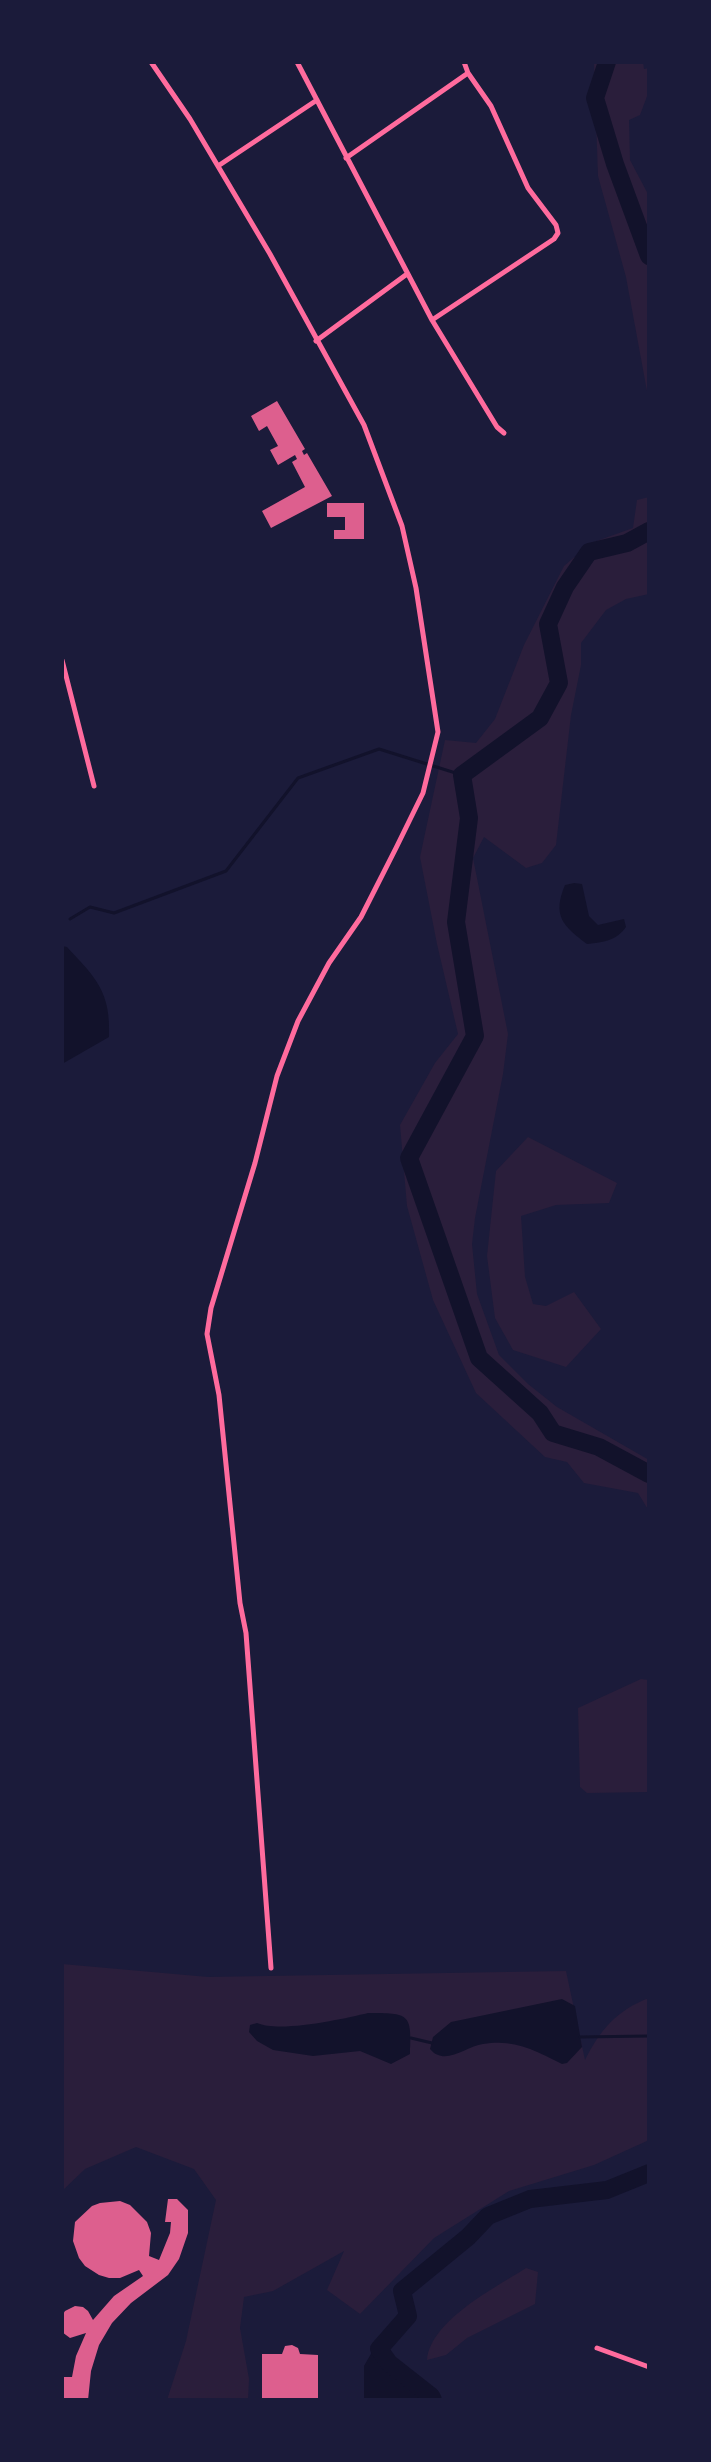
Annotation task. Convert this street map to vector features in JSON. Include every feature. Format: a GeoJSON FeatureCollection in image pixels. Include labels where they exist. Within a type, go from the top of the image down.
{"type":"FeatureCollection","features":[{"type":"Feature","properties":{"kind":"street"},"geometry":{"type":"LineString","coordinates":[[151,62],[270,254],[364,425],[402,526],[416,588],[438,732],[423,793],[361,917],[329,963],[298,1021],[277,1076],[255,1163],[211,1308],[207,1334],[219,1395],[240,1603],[246,1633],[271,1968]]}},
{"type":"Feature","properties":{"kind":"street"},"geometry":{"type":"LineString","coordinates":[[297,62],[432,320],[497,427],[504,433]]}},
{"type":"Feature","properties":{"kind":"street"},"geometry":{"type":"LineString","coordinates":[[432,320],[554,239],[558,233],[556,225],[528,188],[491,106],[464,62]]}},
{"type":"Feature","properties":{"kind":"street"},"geometry":{"type":"LineString","coordinates":[[346,158],[468,73]]}},
{"type":"Feature","properties":{"kind":"street"},"geometry":{"type":"LineString","coordinates":[[218,166],[317,100]]}},
{"type":"Feature","properties":{"kind":"street"},"geometry":{"type":"LineString","coordinates":[[316,341],[407,274]]}},
{"type":"Feature","properties":{"kind":"street"},"geometry":{"type":"LineString","coordinates":[[62,660],[94,786]]}},
{"type":"Feature","properties":{"kind":"street"},"geometry":{"type":"LineString","coordinates":[[597,2348],[649,2367]]}},
{"type":"Feature","properties":{"kind":"shaded area"},"geometry":{"type":"Polygon","coordinates":[[[594,62],[643,62],[644,69],[649,68],[649,91],[640,115],[629,120],[630,160],[649,196],[649,402],[626,277],[598,176],[594,62]]]}},
{"type":"Feature","properties":{"kind":"shaded area"},"geometry":{"type":"Polygon","coordinates":[[[649,497],[649,594],[626,599],[606,610],[581,643],[581,665],[571,715],[556,845],[542,863],[526,868],[484,837],[473,858],[508,1034],[472,1244],[477,1294],[499,1355],[557,1407],[649,1460],[649,1511],[638,1493],[584,1483],[567,1462],[545,1457],[476,1393],[433,1300],[407,1206],[400,1125],[435,1063],[458,1034],[420,857],[445,740],[476,743],[495,719],[524,645],[564,566],[591,543],[633,528],[637,500],[649,497]]]}},
{"type":"Feature","properties":{"kind":"shaded area"},"geometry":{"type":"Polygon","coordinates":[[[582,884],[589,916],[598,925],[624,919],[626,927],[622,932],[609,940],[587,944],[566,926],[560,913],[561,896],[565,885],[582,884]]]}},
{"type":"Feature","properties":{"kind":"shaded area"},"geometry":{"type":"Polygon","coordinates":[[[62,946],[67,947],[100,987],[107,1008],[109,1037],[62,1064],[62,946]]]}},
{"type":"Feature","properties":{"kind":"shaded area"},"geometry":{"type":"Polygon","coordinates":[[[528,1137],[617,1183],[609,1203],[556,1205],[521,1216],[525,1277],[533,1304],[546,1306],[574,1292],[601,1329],[566,1367],[513,1350],[495,1318],[487,1256],[496,1171],[528,1137]]]}},
{"type":"Feature","properties":{"kind":"shaded area"},"geometry":{"type":"Polygon","coordinates":[[[641,1679],[649,1680],[649,1792],[587,1793],[580,1787],[578,1708],[641,1679]]]}},
{"type":"Feature","properties":{"kind":"shaded area"},"geometry":{"type":"Polygon","coordinates":[[[62,1964],[208,1977],[566,1971],[585,2060],[611,2022],[649,1998],[649,2140],[594,2165],[509,2191],[434,2238],[360,2314],[327,2290],[344,2251],[273,2291],[244,2297],[240,2328],[249,2379],[248,2400],[167,2400],[186,2341],[216,2200],[194,2169],[136,2147],[85,2169],[62,2191],[62,1964]]]}},
{"type":"Feature","properties":{"kind":"shaded area"},"geometry":{"type":"Polygon","coordinates":[[[562,1999],[575,2006],[582,2047],[567,2063],[562,2064],[515,2044],[483,2044],[449,2056],[436,2054],[430,2049],[433,2037],[451,2022],[562,1999]]]}},
{"type":"Feature","properties":{"kind":"shaded area"},"geometry":{"type":"Polygon","coordinates":[[[368,2013],[405,2018],[410,2030],[410,2054],[391,2064],[360,2051],[313,2056],[273,2050],[249,2032],[250,2025],[257,2023],[296,2026],[368,2013]]]}},
{"type":"Feature","properties":{"kind":"shaded area"},"geometry":{"type":"Polygon","coordinates":[[[526,2268],[538,2272],[535,2304],[467,2338],[446,2355],[427,2360],[431,2345],[452,2319],[466,2306],[526,2268]]]}},
{"type":"Feature","properties":{"kind":"shaded area"},"geometry":{"type":"Polygon","coordinates":[[[379,2349],[433,2400],[364,2400],[364,2366],[372,2352],[379,2349]]]}},
{"type":"Feature","properties":{"kind":"building"},"geometry":{"type":"Polygon","coordinates":[[[277,401],[305,449],[302,451],[304,455],[307,453],[332,496],[271,528],[262,511],[305,487],[292,462],[297,459],[295,455],[278,465],[270,450],[278,446],[267,426],[259,431],[251,416],[277,401]]]}},
{"type":"Feature","properties":{"kind":"building"},"geometry":{"type":"Polygon","coordinates":[[[327,503],[364,503],[364,539],[334,539],[334,530],[345,530],[345,517],[327,517],[327,503]]]}},
{"type":"Feature","properties":{"kind":"building"},"geometry":{"type":"Polygon","coordinates":[[[168,2199],[177,2199],[188,2210],[188,2233],[179,2259],[168,2275],[131,2303],[112,2323],[99,2345],[91,2371],[88,2400],[62,2399],[62,2377],[72,2377],[76,2356],[86,2333],[70,2338],[62,2332],[65,2311],[75,2306],[83,2307],[93,2320],[114,2296],[143,2276],[139,2270],[120,2278],[109,2278],[85,2266],[73,2241],[75,2222],[92,2206],[100,2203],[120,2201],[130,2205],[147,2222],[151,2233],[149,2256],[159,2260],[170,2233],[171,2222],[165,2222],[168,2199]]]}},
{"type":"Feature","properties":{"kind":"building"},"geometry":{"type":"Polygon","coordinates":[[[285,2346],[298,2348],[300,2354],[318,2355],[318,2400],[262,2400],[262,2354],[282,2354],[285,2346]]]}},
{"type":"Feature","properties":{"kind":"waterway"},"geometry":{"type":"LineString","coordinates":[[607,62],[595,98],[615,164],[649,256]]}},
{"type":"Feature","properties":{"kind":"waterway"},"geometry":{"type":"LineString","coordinates":[[649,531],[627,543],[589,552],[565,587],[548,624],[559,683],[540,718],[462,775],[469,818],[456,922],[475,1036],[409,1158],[479,1358],[540,1413],[553,1433],[599,1447],[649,1474]]}},
{"type":"Feature","properties":{"kind":"waterway"},"geometry":{"type":"LineString","coordinates":[[70,919],[90,907],[114,913],[226,871],[298,778],[379,749],[462,775]]}},
{"type":"Feature","properties":{"kind":"waterway"},"geometry":{"type":"LineString","coordinates":[[580,2037],[649,2036]]}},
{"type":"Feature","properties":{"kind":"waterway"},"geometry":{"type":"LineString","coordinates":[[411,2038],[432,2043]]}},
{"type":"Feature","properties":{"kind":"waterway"},"geometry":{"type":"LineString","coordinates":[[433,2400],[389,2363],[379,2349],[408,2316],[402,2291],[468,2237],[488,2216],[530,2199],[607,2190],[649,2173]]}}]}
